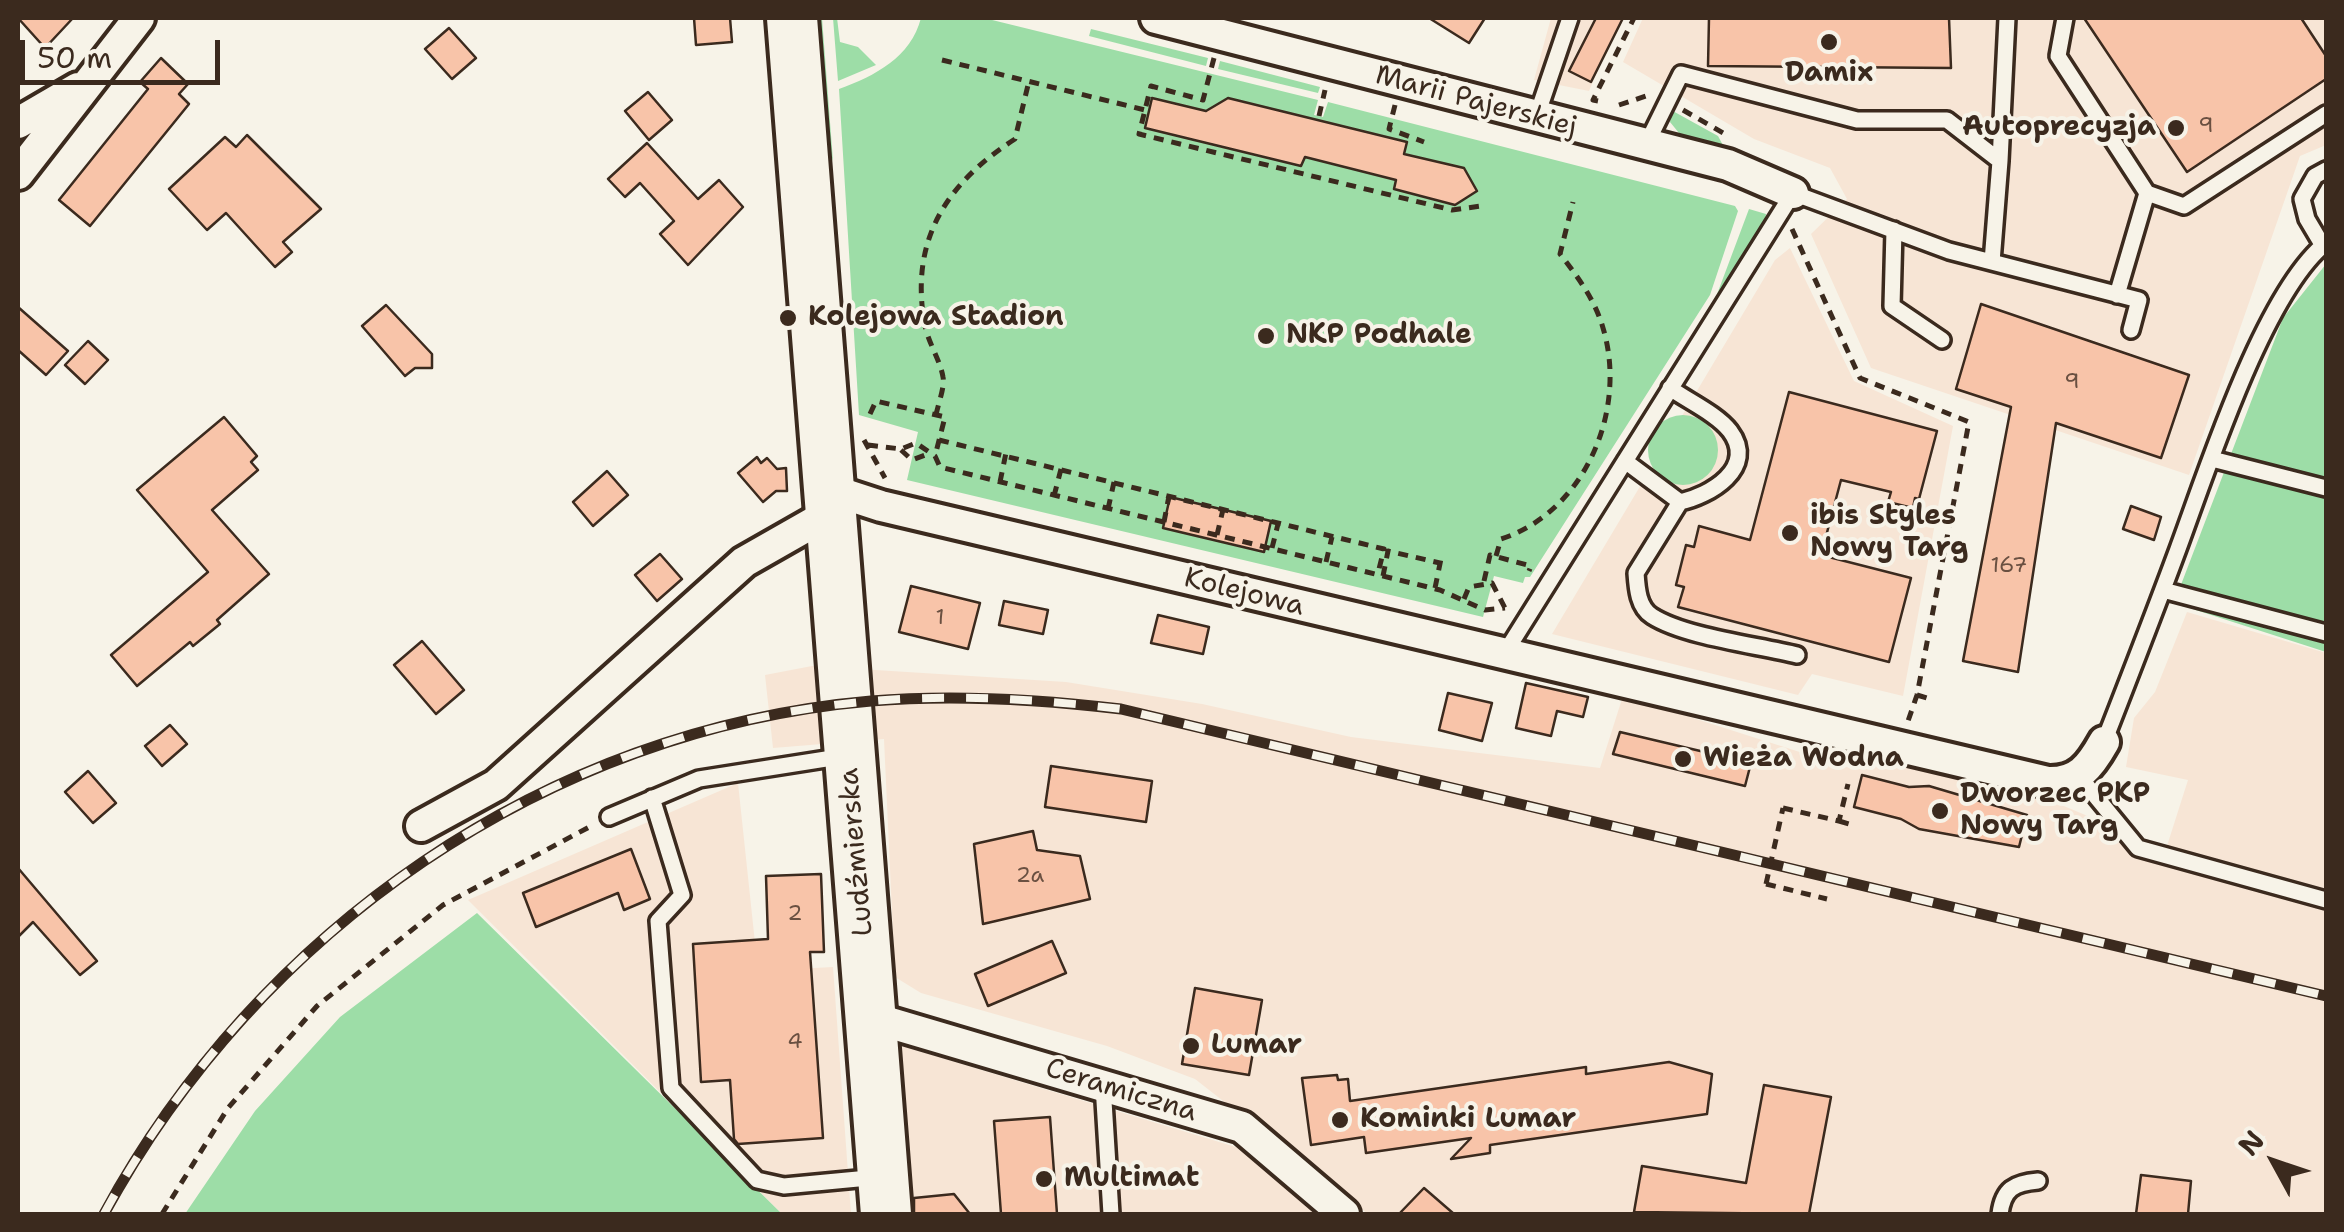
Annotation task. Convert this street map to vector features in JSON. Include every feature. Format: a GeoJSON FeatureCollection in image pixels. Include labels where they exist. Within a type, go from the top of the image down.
{"type":"FeatureCollection","features":[{"type":"Feature","properties":{"kind":"main road"},"geometry":{"type":"LineString","coordinates":[[792,18],[830,501]]}},
{"type":"Feature","properties":{"kind":"main road","name":"Ludźmierska"},"geometry":{"type":"LineString","coordinates":[[830,501],[884,1196]]}},
{"type":"Feature","properties":{"kind":"street"},"geometry":{"type":"LineString","coordinates":[[18,174],[138,18]]}},
{"type":"Feature","properties":{"kind":"street","name":"Marii Pajerskiej"},"geometry":{"type":"LineString","coordinates":[[1156,18],[1728,165],[1793,193]]}},
{"type":"Feature","properties":{"kind":"street"},"geometry":{"type":"LineString","coordinates":[[18,124],[28,114],[85,84]]}},
{"type":"Feature","properties":{"kind":"street"},"geometry":{"type":"LineString","coordinates":[[421,826],[496,784],[744,562],[830,501]]}},
{"type":"Feature","properties":{"kind":"street","name":"Kolejowa"},"geometry":{"type":"LineString","coordinates":[[830,501],[881,506],[1504,656],[1658,686],[2048,782],[2080,776]]}},
{"type":"Feature","properties":{"kind":"street"},"geometry":{"type":"LineString","coordinates":[[2080,776],[2104,742]]}},
{"type":"Feature","properties":{"kind":"street","name":"Ceramiczna"},"geometry":{"type":"LineString","coordinates":[[870,1018],[1242,1127],[1344,1214]]}},
{"type":"Feature","properties":{"kind":"lane"},"geometry":{"type":"LineString","coordinates":[[1536,118],[1570,18]]}},
{"type":"Feature","properties":{"kind":"lane"},"geometry":{"type":"LineString","coordinates":[[1992,262],[2007,18]]}},
{"type":"Feature","properties":{"kind":"lane"},"geometry":{"type":"LineString","coordinates":[[2065,18],[2058,56],[2147,193],[2184,206],[2326,114]]}},
{"type":"Feature","properties":{"kind":"lane"},"geometry":{"type":"LineString","coordinates":[[1646,145],[1682,74],[1857,120],[1947,120],[2000,161]]}},
{"type":"Feature","properties":{"kind":"lane"},"geometry":{"type":"LineString","coordinates":[[2104,742],[2212,459],[2279,302],[2310,256],[2325,244],[2307,219],[2302,199],[2315,176],[2326,170]]}},
{"type":"Feature","properties":{"kind":"lane"},"geometry":{"type":"LineString","coordinates":[[1504,656],[1793,193],[1992,262],[2139,300],[2131,330]]}},
{"type":"Feature","properties":{"kind":"lane"},"geometry":{"type":"LineString","coordinates":[[2116,294],[2147,193]]}},
{"type":"Feature","properties":{"kind":"lane"},"geometry":{"type":"LineString","coordinates":[[1894,230],[1892,306],[1942,340]]}},
{"type":"Feature","properties":{"kind":"lane"},"geometry":{"type":"LineString","coordinates":[[1670,388],[1729,430],[1736,444],[1736,462],[1715,492],[1680,502],[1636,573],[1642,606],[1653,616],[1688,628],[1797,655]]}},
{"type":"Feature","properties":{"kind":"lane"},"geometry":{"type":"LineString","coordinates":[[2212,459],[2326,488]]}},
{"type":"Feature","properties":{"kind":"lane"},"geometry":{"type":"LineString","coordinates":[[1625,460],[1680,502]]}},
{"type":"Feature","properties":{"kind":"lane"},"geometry":{"type":"LineString","coordinates":[[2163,590],[2326,634]]}},
{"type":"Feature","properties":{"kind":"lane"},"geometry":{"type":"LineString","coordinates":[[608,817],[699,780],[848,756]]}},
{"type":"Feature","properties":{"kind":"lane"},"geometry":{"type":"LineString","coordinates":[[2080,776],[2138,848],[2326,900]]}},
{"type":"Feature","properties":{"kind":"lane"},"geometry":{"type":"LineString","coordinates":[[652,798],[682,894],[658,922],[670,1088],[757,1180],[884,1196]]}},
{"type":"Feature","properties":{"kind":"lane"},"geometry":{"type":"LineString","coordinates":[[1103,1085],[1110,1214]]}},
{"type":"Feature","properties":{"kind":"lane"},"geometry":{"type":"LineString","coordinates":[[2000,1214],[2008,1189],[2017,1183],[2038,1181]]}},
{"type":"Feature","properties":{"kind":"path"},"geometry":{"type":"LineString","coordinates":[[1634,18],[1594,100],[1623,106],[1656,96],[1732,139]]}},
{"type":"Feature","properties":{"kind":"path"},"geometry":{"type":"LineString","coordinates":[[942,60],[1146,110]]}},
{"type":"Feature","properties":{"kind":"path"},"geometry":{"type":"LineString","coordinates":[[1210,74],[1203,100],[1151,86],[1139,134],[1452,210],[1481,206]]}},
{"type":"Feature","properties":{"kind":"path"},"geometry":{"type":"LineString","coordinates":[[1318,116],[1328,78]]}},
{"type":"Feature","properties":{"kind":"path"},"geometry":{"type":"LineString","coordinates":[[936,414],[944,378],[924,320],[923,252],[928,235],[959,186],[986,158],[1015,139],[1029,80]]}},
{"type":"Feature","properties":{"kind":"path"},"geometry":{"type":"LineString","coordinates":[[1395,104],[1389,130],[1424,142]]}},
{"type":"Feature","properties":{"kind":"path"},"geometry":{"type":"LineString","coordinates":[[1496,556],[1501,539],[1541,518],[1577,482],[1598,442],[1607,412],[1610,377],[1603,328],[1583,284],[1560,254],[1573,202]]}},
{"type":"Feature","properties":{"kind":"path"},"geometry":{"type":"LineString","coordinates":[[1788,223],[1860,378],[1969,422],[1917,695],[1905,732]]}},
{"type":"Feature","properties":{"kind":"path"},"geometry":{"type":"LineString","coordinates":[[870,414],[876,401],[946,416],[931,455],[912,460],[901,449]]}},
{"type":"Feature","properties":{"kind":"path"},"geometry":{"type":"LineString","coordinates":[[939,440],[1007,452],[1384,550],[1380,575]]}},
{"type":"Feature","properties":{"kind":"path"},"geometry":{"type":"LineString","coordinates":[[868,445],[901,449],[916,442],[940,467],[1434,588],[1485,610],[1505,608],[1492,583],[1484,581],[1469,587],[1464,599]]}},
{"type":"Feature","properties":{"kind":"path"},"geometry":{"type":"LineString","coordinates":[[1000,482],[1007,452]]}},
{"type":"Feature","properties":{"kind":"path"},"geometry":{"type":"LineString","coordinates":[[1054,496],[1061,469]]}},
{"type":"Feature","properties":{"kind":"path"},"geometry":{"type":"LineString","coordinates":[[1108,509],[1114,482]]}},
{"type":"Feature","properties":{"kind":"path"},"geometry":{"type":"LineString","coordinates":[[1164,522],[1170,496]]}},
{"type":"Feature","properties":{"kind":"path"},"geometry":{"type":"LineString","coordinates":[[1217,535],[1225,501]]}},
{"type":"Feature","properties":{"kind":"path"},"geometry":{"type":"LineString","coordinates":[[1272,548],[1278,524]]}},
{"type":"Feature","properties":{"kind":"path"},"geometry":{"type":"LineString","coordinates":[[1326,562],[1332,537]]}},
{"type":"Feature","properties":{"kind":"path"},"geometry":{"type":"LineString","coordinates":[[1380,575],[1388,550],[1440,563]]}},
{"type":"Feature","properties":{"kind":"path"},"geometry":{"type":"LineString","coordinates":[[1434,588],[1442,554]]}},
{"type":"Feature","properties":{"kind":"path"},"geometry":{"type":"LineString","coordinates":[[1484,581],[1490,555],[1532,566],[1528,573]]}},
{"type":"Feature","properties":{"kind":"path"},"geometry":{"type":"LineString","coordinates":[[1917,695],[1933,700]]}},
{"type":"Feature","properties":{"kind":"path"},"geometry":{"type":"LineString","coordinates":[[1839,821],[1848,784]]}},
{"type":"Feature","properties":{"kind":"path"},"geometry":{"type":"LineString","coordinates":[[1827,899],[1766,884],[1783,808],[1856,826]]}},
{"type":"Feature","properties":{"kind":"path"},"geometry":{"type":"LineString","coordinates":[[162,1214],[228,1108],[317,1006],[443,905],[608,817]]}},
{"type":"Feature","properties":{"kind":"shaded area"},"geometry":{"type":"Polygon","coordinates":[[[1551,18],[1620,18],[1589,91],[1534,80],[1551,18]]]}},
{"type":"Feature","properties":{"kind":"shaded area"},"geometry":{"type":"Polygon","coordinates":[[[1643,18],[2326,18],[2326,145],[2300,156],[2189,475],[1871,368],[1811,234],[1847,199],[1830,168],[1754,139],[1623,62],[1643,18]]]}},
{"type":"Feature","properties":{"kind":"shaded area"},"geometry":{"type":"Polygon","coordinates":[[[1790,248],[1854,381],[1953,426],[1903,696],[1812,674],[1798,695],[1552,634],[1775,260],[1790,248]]]}},
{"type":"Feature","properties":{"kind":"shaded area"},"geometry":{"type":"Polygon","coordinates":[[[2187,612],[2326,653],[2326,1214],[1368,1214],[1195,1079],[1107,1046],[921,993],[895,977],[884,739],[773,748],[765,675],[812,666],[1066,682],[1202,704],[1351,737],[1600,768],[1622,699],[1850,768],[1894,763],[2052,801],[2166,849],[2188,780],[2126,767],[2134,718],[2155,692],[2187,612]]]}},
{"type":"Feature","properties":{"kind":"shaded area"},"geometry":{"type":"Polygon","coordinates":[[[738,783],[758,971],[833,967],[851,1214],[782,1214],[468,900],[738,783]]]}},
{"type":"Feature","properties":{"kind":"shaded area"},"geometry":{"type":"Polygon","coordinates":[[[899,1045],[1249,1151],[1321,1214],[915,1214],[899,1045]]]}},
{"type":"Feature","properties":{"kind":"green space"},"geometry":{"type":"Polygon","coordinates":[[[809,18],[822,18],[833,161],[816,105],[809,18]]]}},
{"type":"Feature","properties":{"kind":"green space"},"geometry":{"type":"Polygon","coordinates":[[[833,18],[837,18],[840,42],[858,47],[876,65],[838,81],[833,18]]]}},
{"type":"Feature","properties":{"kind":"green space"},"geometry":{"type":"Polygon","coordinates":[[[921,18],[984,18],[1318,100],[1314,115],[1323,117],[1328,102],[1735,206],[1738,211],[1710,295],[1530,577],[1525,577],[1523,583],[1494,576],[1483,617],[907,480],[918,432],[859,415],[839,89],[890,63],[909,44],[921,18]]]}},
{"type":"Feature","properties":{"kind":"green space"},"geometry":{"type":"Polygon","coordinates":[[[1091,29],[1208,58],[1206,66],[1089,36],[1091,29]]]}},
{"type":"Feature","properties":{"kind":"green space"},"geometry":{"type":"Polygon","coordinates":[[[1220,61],[1320,87],[1318,93],[1218,69],[1220,61]]]}},
{"type":"Feature","properties":{"kind":"green space"},"geometry":{"type":"Polygon","coordinates":[[[1671,110],[1718,136],[1725,149],[1683,138],[1670,122],[1671,110]]]}},
{"type":"Feature","properties":{"kind":"green space"},"geometry":{"type":"Polygon","coordinates":[[[1749,209],[1766,214],[1765,220],[1716,297],[1749,209]]]}},
{"type":"Feature","properties":{"kind":"green space"},"geometry":{"type":"Polygon","coordinates":[[[2326,264],[2326,652],[2174,603],[2283,318],[2326,264]]]}},
{"type":"Feature","properties":{"kind":"green space"},"geometry":{"type":"Polygon","coordinates":[[[1683,415],[1708,425],[1718,450],[1708,475],[1683,485],[1658,475],[1648,450],[1658,425],[1683,415]]]}},
{"type":"Feature","properties":{"kind":"green space"},"geometry":{"type":"Polygon","coordinates":[[[477,913],[782,1214],[185,1214],[255,1111],[340,1017],[477,913]]]}},
{"type":"Feature","properties":{"kind":"building"},"geometry":{"type":"Polygon","coordinates":[[[18,18],[73,18],[45,48],[18,18]]]}},
{"type":"Feature","properties":{"kind":"building"},"geometry":{"type":"Polygon","coordinates":[[[694,18],[730,18],[732,42],[696,45],[694,18]]]}},
{"type":"Feature","properties":{"kind":"building"},"geometry":{"type":"Polygon","coordinates":[[[1429,18],[1485,18],[1469,43],[1429,18]]]}},
{"type":"Feature","properties":{"kind":"building"},"geometry":{"type":"Polygon","coordinates":[[[1596,18],[1623,18],[1591,82],[1569,71],[1596,18]]]}},
{"type":"Feature","properties":{"kind":"building","name":"Damix"},"geometry":{"type":"Polygon","coordinates":[[[1709,18],[1949,18],[1951,68],[1708,66],[1709,18]]]}},
{"type":"Feature","properties":{"kind":"building"},"geometry":{"type":"Polygon","coordinates":[[[2084,18],[2301,18],[2326,56],[2326,79],[2187,172],[2084,18]]]}},
{"type":"Feature","properties":{"kind":"building"},"geometry":{"type":"Polygon","coordinates":[[[449,28],[476,58],[452,79],[425,49],[449,28]]]}},
{"type":"Feature","properties":{"kind":"building"},"geometry":{"type":"Polygon","coordinates":[[[161,58],[188,84],[179,94],[189,104],[90,226],[59,200],[148,89],[140,82],[161,58]]]}},
{"type":"Feature","properties":{"kind":"building"},"geometry":{"type":"Polygon","coordinates":[[[648,92],[672,120],[649,140],[625,111],[648,92]]]}},
{"type":"Feature","properties":{"kind":"building"},"geometry":{"type":"Polygon","coordinates":[[[1152,98],[1206,111],[1228,98],[1407,142],[1404,154],[1464,168],[1477,191],[1455,205],[1394,189],[1396,180],[1305,157],[1301,166],[1145,128],[1152,98]]]}},
{"type":"Feature","properties":{"kind":"building"},"geometry":{"type":"Polygon","coordinates":[[[247,135],[321,209],[283,242],[292,252],[275,267],[226,213],[207,230],[169,189],[225,137],[236,147],[247,135]]]}},
{"type":"Feature","properties":{"kind":"building"},"geometry":{"type":"Polygon","coordinates":[[[647,143],[698,199],[719,180],[743,207],[688,265],[660,234],[674,221],[640,183],[625,197],[608,179],[647,143]]]}},
{"type":"Feature","properties":{"kind":"building"},"geometry":{"type":"Polygon","coordinates":[[[1981,304],[2189,375],[2161,458],[2056,423],[2018,672],[1963,661],[2011,407],[1956,389],[1981,304]]]}},
{"type":"Feature","properties":{"kind":"building"},"geometry":{"type":"Polygon","coordinates":[[[386,305],[432,354],[432,368],[415,368],[405,376],[362,326],[386,305]]]}},
{"type":"Feature","properties":{"kind":"building"},"geometry":{"type":"Polygon","coordinates":[[[18,307],[68,351],[46,375],[18,350],[18,307]]]}},
{"type":"Feature","properties":{"kind":"building"},"geometry":{"type":"Polygon","coordinates":[[[88,341],[108,360],[85,384],[65,365],[88,341]]]}},
{"type":"Feature","properties":{"kind":"building","name":"ibis Styles Nowy Targ"},"geometry":{"type":"Polygon","coordinates":[[[1789,392],[1937,431],[1919,499],[1915,498],[1913,508],[1888,502],[1891,492],[1841,480],[1821,555],[1911,578],[1889,662],[1678,607],[1684,587],[1676,585],[1686,545],[1694,547],[1699,526],[1750,540],[1789,392]]]}},
{"type":"Feature","properties":{"kind":"building"},"geometry":{"type":"Polygon","coordinates":[[[224,417],[257,456],[251,462],[258,470],[212,510],[269,574],[217,620],[220,624],[193,646],[190,642],[137,686],[111,655],[208,572],[137,490],[224,417]]]}},
{"type":"Feature","properties":{"kind":"building"},"geometry":{"type":"Polygon","coordinates":[[[757,457],[761,463],[767,458],[777,469],[786,468],[787,491],[776,491],[763,502],[738,473],[757,457]]]}},
{"type":"Feature","properties":{"kind":"building"},"geometry":{"type":"Polygon","coordinates":[[[607,471],[628,495],[593,526],[573,502],[607,471]]]}},
{"type":"Feature","properties":{"kind":"building"},"geometry":{"type":"Polygon","coordinates":[[[1170,497],[1271,521],[1264,552],[1163,528],[1170,497]]]}},
{"type":"Feature","properties":{"kind":"building"},"geometry":{"type":"Polygon","coordinates":[[[2131,506],[2161,517],[2154,540],[2123,529],[2131,506]]]}},
{"type":"Feature","properties":{"kind":"building"},"geometry":{"type":"Polygon","coordinates":[[[660,554],[682,579],[657,601],[635,575],[660,554]]]}},
{"type":"Feature","properties":{"kind":"building"},"geometry":{"type":"Polygon","coordinates":[[[911,586],[980,603],[968,649],[899,632],[911,586]]]}},
{"type":"Feature","properties":{"kind":"building"},"geometry":{"type":"Polygon","coordinates":[[[1004,601],[1048,610],[1043,634],[999,625],[1004,601]]]}},
{"type":"Feature","properties":{"kind":"building"},"geometry":{"type":"Polygon","coordinates":[[[1158,615],[1209,627],[1203,654],[1151,643],[1158,615]]]}},
{"type":"Feature","properties":{"kind":"building"},"geometry":{"type":"Polygon","coordinates":[[[422,641],[464,690],[436,714],[394,665],[422,641]]]}},
{"type":"Feature","properties":{"kind":"building"},"geometry":{"type":"Polygon","coordinates":[[[1526,683],[1588,697],[1583,717],[1557,711],[1551,736],[1516,728],[1526,683]]]}},
{"type":"Feature","properties":{"kind":"building"},"geometry":{"type":"Polygon","coordinates":[[[1448,693],[1492,703],[1482,741],[1439,730],[1448,693]]]}},
{"type":"Feature","properties":{"kind":"building"},"geometry":{"type":"Polygon","coordinates":[[[170,725],[187,744],[162,766],[145,746],[170,725]]]}},
{"type":"Feature","properties":{"kind":"building","name":"Wieża Wodna"},"geometry":{"type":"Polygon","coordinates":[[[1620,732],[1751,763],[1745,786],[1613,754],[1620,732]]]}},
{"type":"Feature","properties":{"kind":"building"},"geometry":{"type":"Polygon","coordinates":[[[1051,766],[1152,781],[1146,822],[1045,807],[1051,766]]]}},
{"type":"Feature","properties":{"kind":"building"},"geometry":{"type":"Polygon","coordinates":[[[88,771],[116,803],[93,823],[65,792],[88,771]]]}},
{"type":"Feature","properties":{"kind":"building","name":"Dworzec PKP Nowy Targ"},"geometry":{"type":"Polygon","coordinates":[[[1862,775],[1909,787],[1929,786],[2027,815],[2019,847],[1919,829],[1901,819],[1854,807],[1862,775]]]}},
{"type":"Feature","properties":{"kind":"building"},"geometry":{"type":"Polygon","coordinates":[[[1033,831],[1037,850],[1080,856],[1090,899],[983,924],[974,844],[1033,831]]]}},
{"type":"Feature","properties":{"kind":"building"},"geometry":{"type":"Polygon","coordinates":[[[631,849],[650,899],[624,910],[618,893],[536,927],[523,893],[631,849]]]}},
{"type":"Feature","properties":{"kind":"building"},"geometry":{"type":"Polygon","coordinates":[[[18,868],[97,961],[80,975],[33,922],[18,937],[18,868]]]}},
{"type":"Feature","properties":{"kind":"building"},"geometry":{"type":"Polygon","coordinates":[[[821,874],[824,952],[810,952],[823,1138],[738,1144],[734,1139],[730,1080],[701,1082],[693,944],[768,939],[766,876],[821,874]]]}},
{"type":"Feature","properties":{"kind":"building"},"geometry":{"type":"Polygon","coordinates":[[[1052,941],[1066,973],[988,1006],[975,974],[1052,941]]]}},
{"type":"Feature","properties":{"kind":"building"},"geometry":{"type":"Polygon","coordinates":[[[1195,988],[1262,1000],[1249,1075],[1182,1064],[1195,988]]]}},
{"type":"Feature","properties":{"kind":"building"},"geometry":{"type":"Polygon","coordinates":[[[1669,1062],[1712,1074],[1707,1114],[1490,1145],[1490,1153],[1451,1159],[1471,1138],[1366,1153],[1364,1137],[1311,1145],[1302,1078],[1337,1075],[1338,1080],[1348,1079],[1350,1101],[1586,1067],[1586,1074],[1669,1062]]]}},
{"type":"Feature","properties":{"kind":"building"},"geometry":{"type":"Polygon","coordinates":[[[1764,1085],[1831,1097],[1809,1214],[1634,1212],[1642,1166],[1746,1183],[1764,1085]]]}},
{"type":"Feature","properties":{"kind":"building"},"geometry":{"type":"Polygon","coordinates":[[[1050,1117],[1057,1214],[1001,1214],[994,1121],[1050,1117]]]}},
{"type":"Feature","properties":{"kind":"building"},"geometry":{"type":"Polygon","coordinates":[[[2141,1175],[2191,1181],[2188,1214],[2136,1214],[2141,1175]]]}},
{"type":"Feature","properties":{"kind":"building"},"geometry":{"type":"Polygon","coordinates":[[[1424,1188],[1454,1214],[1399,1214],[1424,1188]]]}},
{"type":"Feature","properties":{"kind":"building"},"geometry":{"type":"Polygon","coordinates":[[[954,1194],[970,1214],[914,1214],[914,1198],[954,1194]]]}},
{"type":"Feature","properties":{"kind":"railway"},"geometry":{"type":"LineString","coordinates":[[104,1214],[168,1112],[243,1018],[329,934],[423,862],[526,801],[636,753],[751,719],[871,701],[996,699],[1121,709],[2326,996]]}},
{"type":"Feature","properties":{"kind":"place","name":"Damix"},"geometry":{"type":"Point","coordinates":[1829,42]}},
{"type":"Feature","properties":{"kind":"place","name":"Autoprecyzja"},"geometry":{"type":"Point","coordinates":[2176,128]}},
{"type":"Feature","properties":{"kind":"place","name":"Kolejowa Stadion"},"geometry":{"type":"Point","coordinates":[788,318]}},
{"type":"Feature","properties":{"kind":"place","name":"NKP Podhale"},"geometry":{"type":"Point","coordinates":[1266,336]}},
{"type":"Feature","properties":{"kind":"place","name":"ibis Styles Nowy Targ"},"geometry":{"type":"Point","coordinates":[1790,533]}},
{"type":"Feature","properties":{"kind":"place","name":"Wieża Wodna"},"geometry":{"type":"Point","coordinates":[1683,759]}},
{"type":"Feature","properties":{"kind":"place","name":"Dworzec PKP Nowy Targ"},"geometry":{"type":"Point","coordinates":[1940,811]}},
{"type":"Feature","properties":{"kind":"place","name":"Lumar"},"geometry":{"type":"Point","coordinates":[1191,1046]}},
{"type":"Feature","properties":{"kind":"place","name":"Kominki Lumar"},"geometry":{"type":"Point","coordinates":[1340,1120]}},
{"type":"Feature","properties":{"kind":"place","name":"Multimat"},"geometry":{"type":"Point","coordinates":[1044,1179]}}]}
